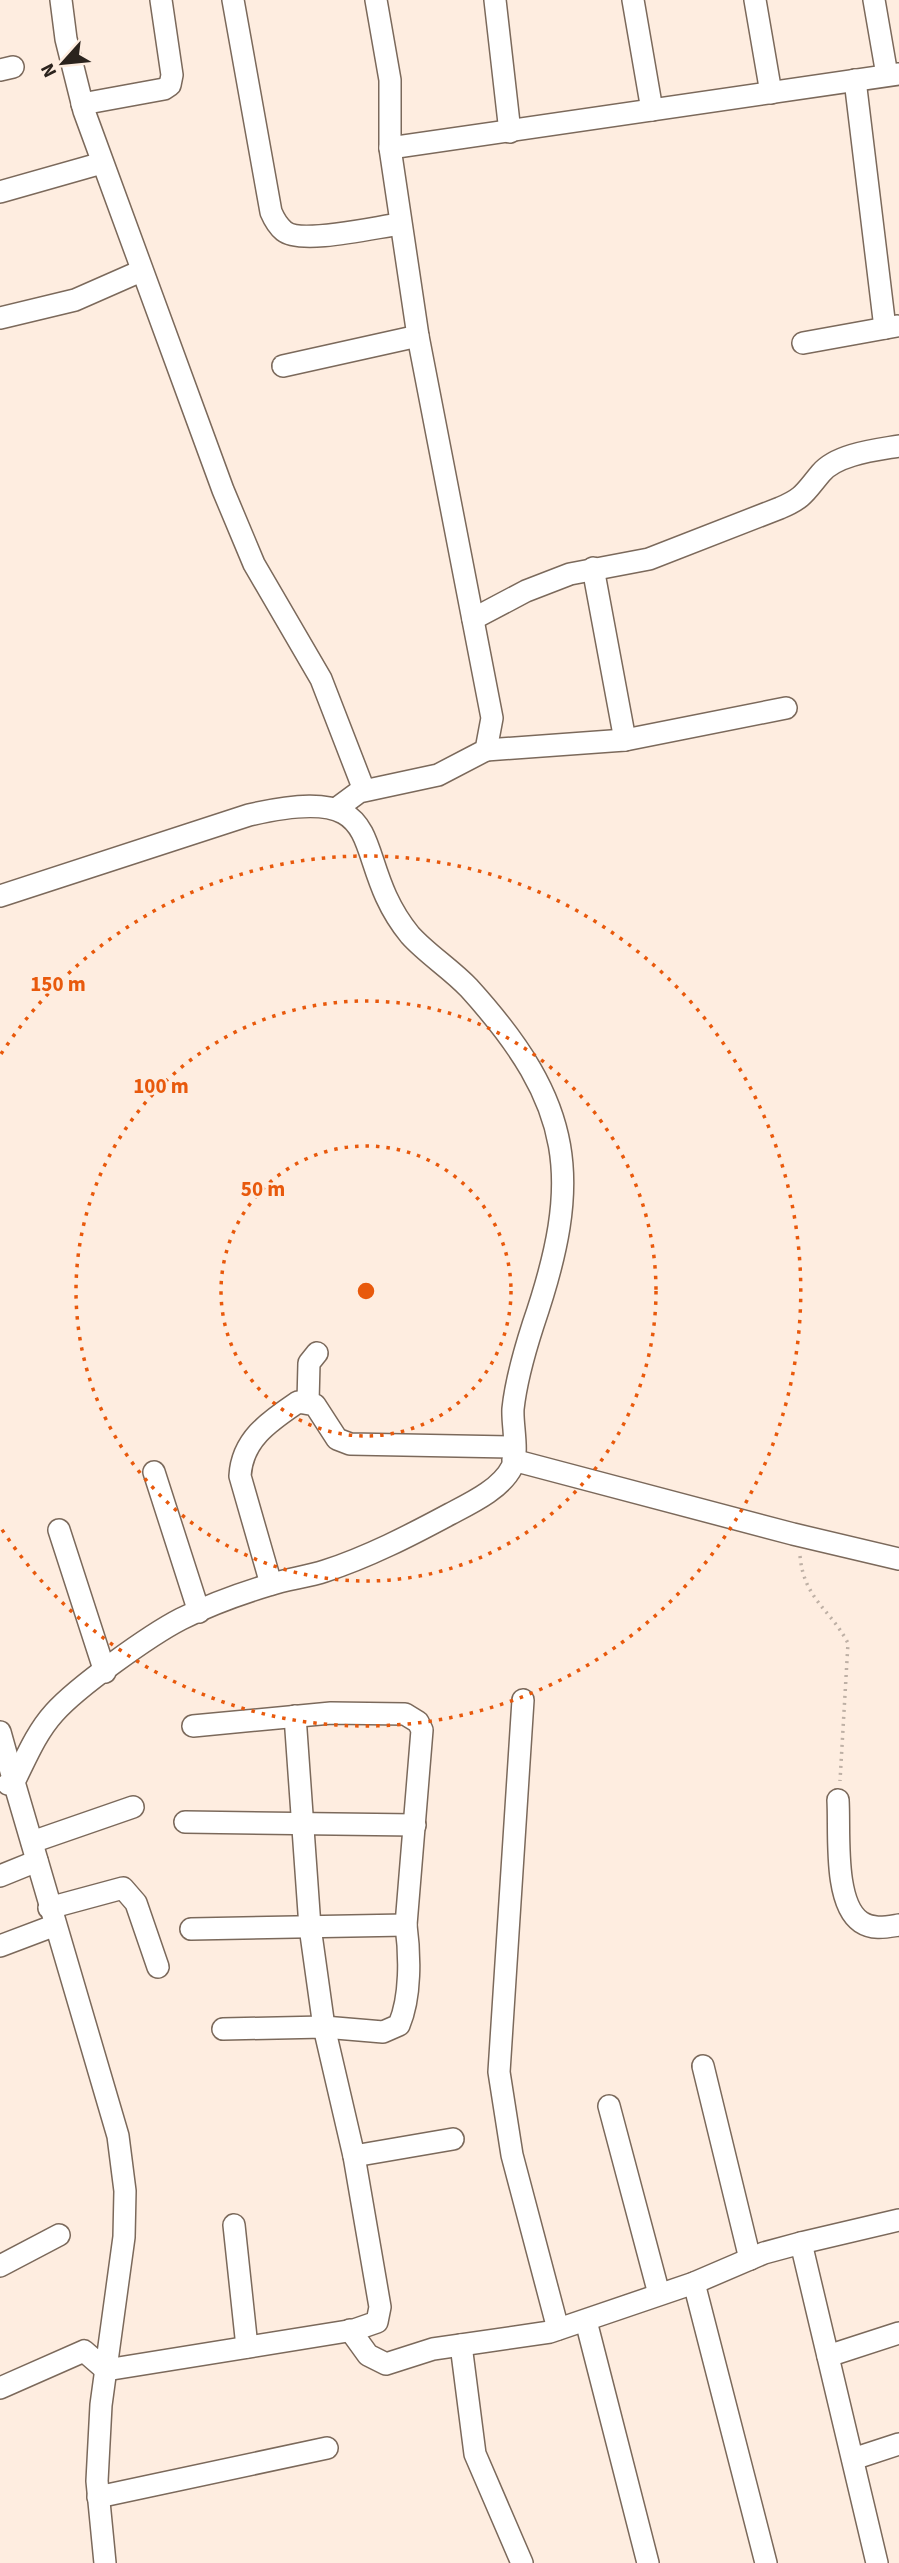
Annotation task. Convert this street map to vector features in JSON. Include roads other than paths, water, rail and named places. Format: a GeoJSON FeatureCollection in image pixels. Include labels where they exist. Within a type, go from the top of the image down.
{"type":"FeatureCollection","features":[{"type":"Feature","properties":{"kind":"street"},"geometry":{"type":"LineString","coordinates":[[61,0],[66,39],[82,104],[141,271],[238,528],[280,610],[321,679],[364,790]]}},
{"type":"Feature","properties":{"kind":"street"},"geometry":{"type":"LineString","coordinates":[[82,104],[164,89],[170,85],[172,75],[161,0]]}},
{"type":"Feature","properties":{"kind":"street"},"geometry":{"type":"LineString","coordinates":[[233,0],[271,212],[276,222],[285,233],[303,237],[400,224]]}},
{"type":"Feature","properties":{"kind":"street"},"geometry":{"type":"LineString","coordinates":[[376,0],[390,80],[390,148],[418,336],[492,718],[486,750]]}},
{"type":"Feature","properties":{"kind":"street"},"geometry":{"type":"LineString","coordinates":[[495,0],[510,132]]}},
{"type":"Feature","properties":{"kind":"street"},"geometry":{"type":"LineString","coordinates":[[633,0],[652,110]]}},
{"type":"Feature","properties":{"kind":"street"},"geometry":{"type":"LineString","coordinates":[[755,0],[771,93]]}},
{"type":"Feature","properties":{"kind":"street"},"geometry":{"type":"LineString","coordinates":[[390,148],[893,75],[874,0]]}},
{"type":"Feature","properties":{"kind":"street"},"geometry":{"type":"LineString","coordinates":[[803,343],[892,327],[855,80]]}},
{"type":"Feature","properties":{"kind":"street"},"geometry":{"type":"LineString","coordinates":[[0,192],[102,163]]}},
{"type":"Feature","properties":{"kind":"street"},"geometry":{"type":"LineString","coordinates":[[0,318],[75,300],[141,271]]}},
{"type":"Feature","properties":{"kind":"street"},"geometry":{"type":"LineString","coordinates":[[282,366],[418,336]]}},
{"type":"Feature","properties":{"kind":"street"},"geometry":{"type":"LineString","coordinates":[[473,619],[526,591],[593,568],[649,559],[780,508],[801,499],[821,472],[840,460],[899,446]]}},
{"type":"Feature","properties":{"kind":"street"},"geometry":{"type":"LineString","coordinates":[[593,568],[625,740]]}},
{"type":"Feature","properties":{"kind":"street"},"geometry":{"type":"LineString","coordinates":[[336,808],[364,790],[438,775],[486,750],[625,740],[786,708]]}},
{"type":"Feature","properties":{"kind":"street"},"geometry":{"type":"LineString","coordinates":[[0,896],[249,815],[281,807],[336,808],[348,814],[360,827],[391,906],[412,937],[467,985],[508,1033],[535,1075],[557,1127],[564,1169],[560,1226],[551,1271],[520,1364],[513,1409],[513,1454],[498,1483],[477,1500],[404,1539],[324,1572],[271,1584],[179,1620],[105,1672],[54,1713],[7,1784]]}},
{"type":"Feature","properties":{"kind":"street"},"geometry":{"type":"LineString","coordinates":[[308,1402],[309,1363],[317,1353]]}},
{"type":"Feature","properties":{"kind":"street"},"geometry":{"type":"LineString","coordinates":[[271,1584],[240,1476],[240,1460],[249,1443],[271,1420],[298,1402],[315,1405],[337,1439],[350,1444],[513,1454],[800,1536],[899,1559]]}},
{"type":"Feature","properties":{"kind":"street"},"geometry":{"type":"LineString","coordinates":[[154,1472],[199,1612]]}},
{"type":"Feature","properties":{"kind":"street"},"geometry":{"type":"LineString","coordinates":[[59,1530],[105,1672]]}},
{"type":"Feature","properties":{"kind":"street"},"geometry":{"type":"LineString","coordinates":[[523,1700],[499,2072],[512,2155],[558,2329]]}},
{"type":"Feature","properties":{"kind":"street"},"geometry":{"type":"LineString","coordinates":[[193,1726],[295,1716],[405,1714],[418,1721],[422,1730],[406,1925],[409,1947],[404,2014],[399,2025],[383,2032],[324,2028],[223,2029]]}},
{"type":"Feature","properties":{"kind":"street"},"geometry":{"type":"LineString","coordinates":[[106,2370],[350,2330],[377,2322],[380,2307],[354,2156],[324,2028],[310,1927],[295,1716]]}},
{"type":"Feature","properties":{"kind":"street"},"geometry":{"type":"LineString","coordinates":[[0,1732],[7,1784],[34,1852],[51,1917],[100,2075],[122,2167],[124,2237],[101,2405],[98,2497],[105,2563]]}},
{"type":"Feature","properties":{"kind":"street"},"geometry":{"type":"LineString","coordinates":[[838,1800],[841,1878],[849,1906],[860,1922],[875,1928],[899,1925]]}},
{"type":"Feature","properties":{"kind":"street"},"geometry":{"type":"LineString","coordinates":[[0,1876],[34,1852],[133,1807]]}},
{"type":"Feature","properties":{"kind":"street"},"geometry":{"type":"LineString","coordinates":[[185,1822],[415,1825]]}},
{"type":"Feature","properties":{"kind":"street"},"geometry":{"type":"LineString","coordinates":[[0,1946],[51,1917],[115,1888],[123,1888],[136,1903],[158,1967]]}},
{"type":"Feature","properties":{"kind":"street"},"geometry":{"type":"LineString","coordinates":[[191,1929],[406,1925]]}},
{"type":"Feature","properties":{"kind":"street"},"geometry":{"type":"LineString","coordinates":[[704,2066],[750,2259]]}},
{"type":"Feature","properties":{"kind":"street"},"geometry":{"type":"LineString","coordinates":[[609,2106],[659,2294]]}},
{"type":"Feature","properties":{"kind":"street"},"geometry":{"type":"LineString","coordinates":[[354,2156],[453,2139]]}},
{"type":"Feature","properties":{"kind":"street"},"geometry":{"type":"LineString","coordinates":[[350,2330],[368,2355],[386,2364],[461,2345],[558,2329],[694,2283],[750,2259],[801,2243],[899,2220]]}},
{"type":"Feature","properties":{"kind":"street"},"geometry":{"type":"LineString","coordinates":[[234,2225],[247,2347]]}},
{"type":"Feature","properties":{"kind":"street"},"geometry":{"type":"LineString","coordinates":[[0,2266],[59,2235]]}},
{"type":"Feature","properties":{"kind":"street"},"geometry":{"type":"LineString","coordinates":[[801,2243],[877,2563]]}},
{"type":"Feature","properties":{"kind":"street"},"geometry":{"type":"LineString","coordinates":[[694,2283],[766,2563]]}},
{"type":"Feature","properties":{"kind":"street"},"geometry":{"type":"LineString","coordinates":[[586,2321],[648,2563]]}},
{"type":"Feature","properties":{"kind":"street"},"geometry":{"type":"LineString","coordinates":[[828,2356],[899,2333]]}},
{"type":"Feature","properties":{"kind":"street"},"geometry":{"type":"LineString","coordinates":[[461,2345],[475,2454],[522,2563]]}},
{"type":"Feature","properties":{"kind":"street"},"geometry":{"type":"LineString","coordinates":[[0,2388],[84,2351],[106,2370]]}},
{"type":"Feature","properties":{"kind":"street"},"geometry":{"type":"LineString","coordinates":[[853,2459],[899,2444]]}},
{"type":"Feature","properties":{"kind":"street"},"geometry":{"type":"LineString","coordinates":[[98,2497],[327,2448]]}}]}
